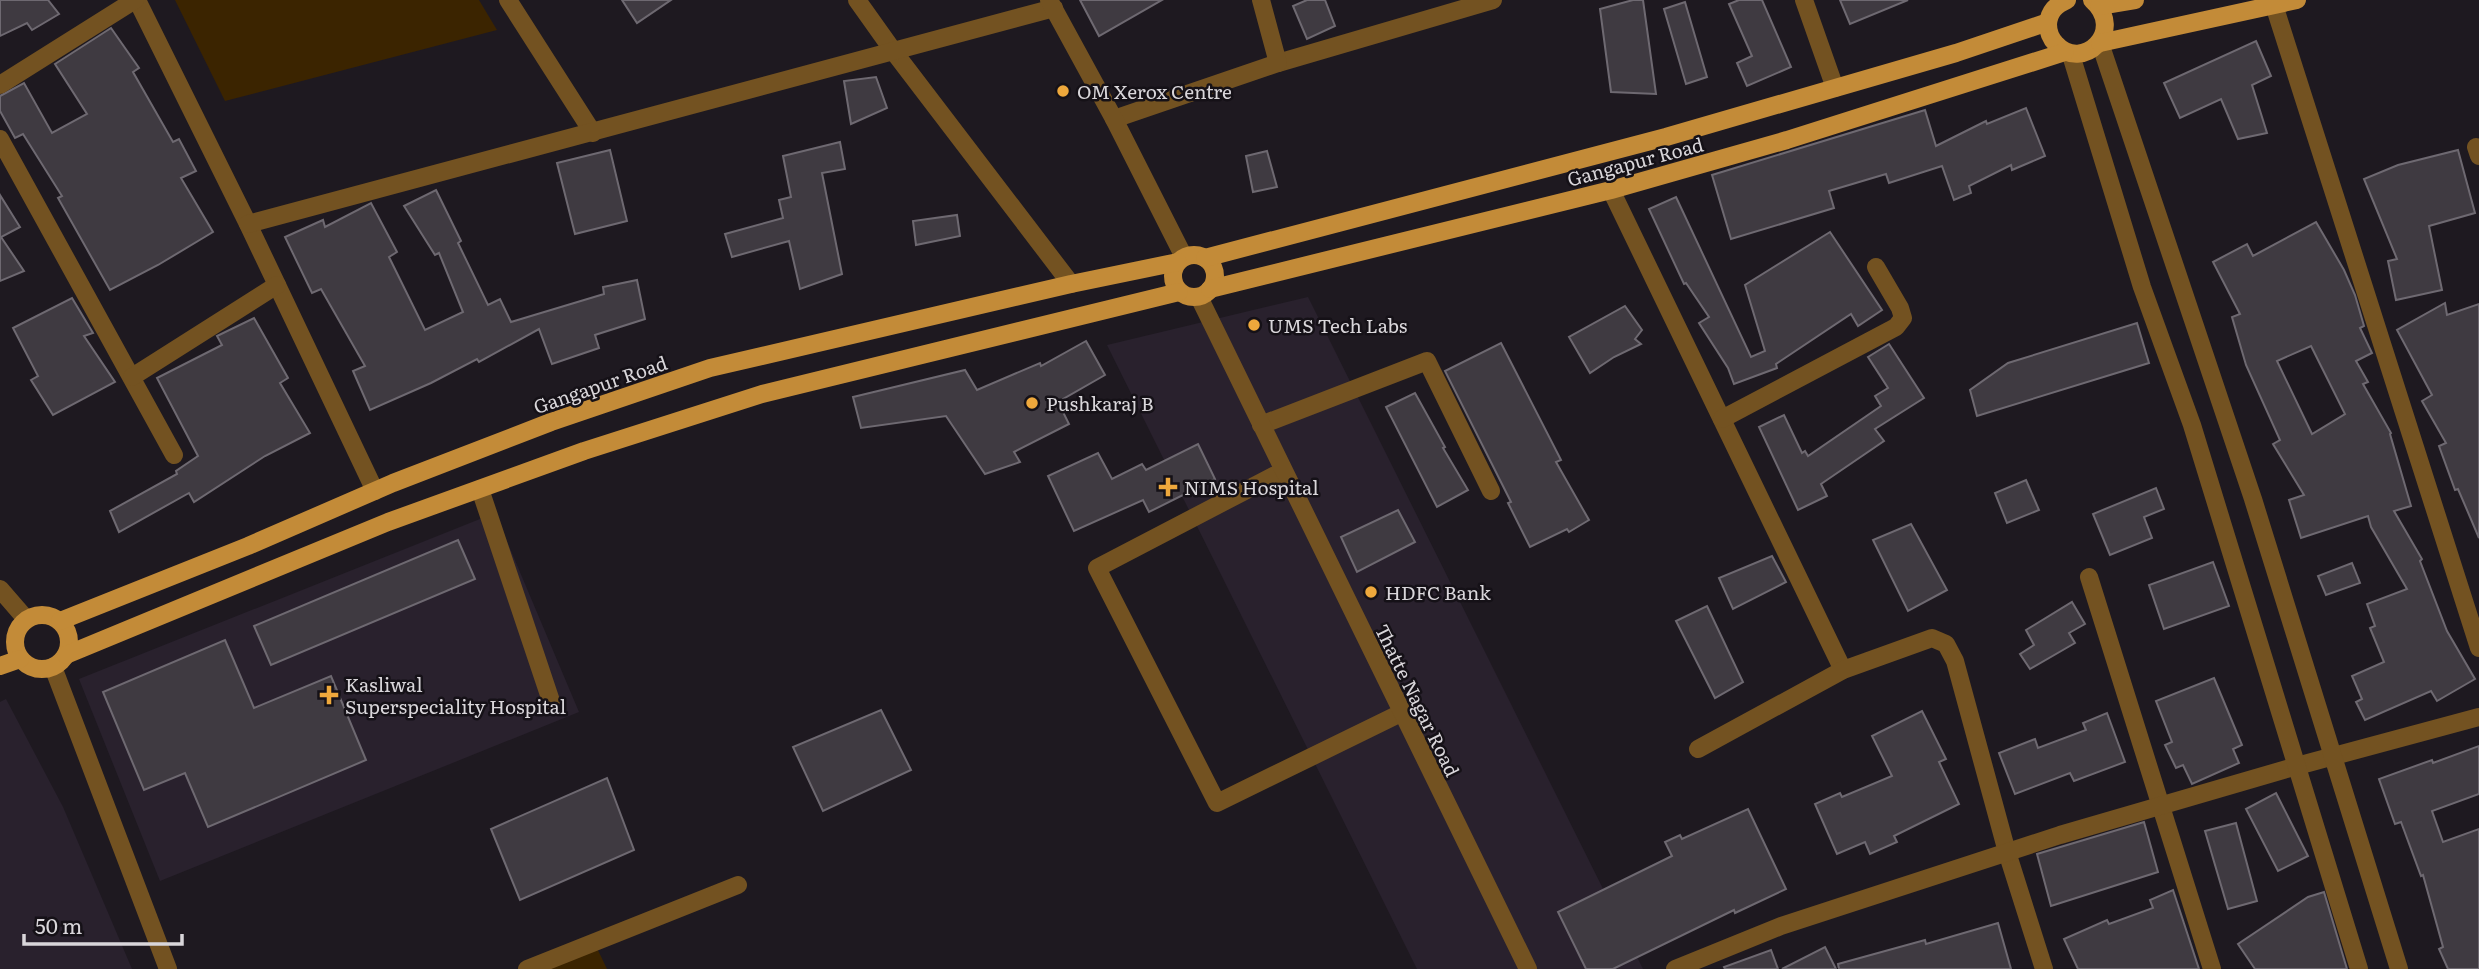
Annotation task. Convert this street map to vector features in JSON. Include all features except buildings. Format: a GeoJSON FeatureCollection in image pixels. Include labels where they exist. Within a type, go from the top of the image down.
{"type":"FeatureCollection","features":[{"type":"Feature","properties":{"kind":"main road","name":"Gangapur Road"},"geometry":{"type":"LineString","coordinates":[[1205,258],[1666,136],[1956,53],[2048,12],[2067,0]]}},
{"type":"Feature","properties":{"kind":"main road"},"geometry":{"type":"LineString","coordinates":[[2095,3],[2135,0]]}},
{"type":"Feature","properties":{"kind":"main road"},"geometry":{"type":"LineString","coordinates":[[2095,3],[2104,15],[2106,24],[2100,43],[2297,0]]}},
{"type":"Feature","properties":{"kind":"main road"},"geometry":{"type":"LineString","coordinates":[[2048,12],[2052,39],[2068,53]]}},
{"type":"Feature","properties":{"kind":"main road","name":"Gangapur Road"},"geometry":{"type":"LineString","coordinates":[[1205,293],[1611,190],[1787,140],[2068,53],[2083,53],[2100,43]]}},
{"type":"Feature","properties":{"kind":"main road"},"geometry":{"type":"LineString","coordinates":[[1198,255],[1214,268],[1214,283],[1205,293],[1192,298],[1180,292],[1172,281],[1174,267],[1181,259],[1198,255]]}},
{"type":"Feature","properties":{"kind":"main road","name":"Gangapur Road"},"geometry":{"type":"LineString","coordinates":[[60,621],[248,546],[375,491],[551,422],[710,368],[1181,259]]}},
{"type":"Feature","properties":{"kind":"main road"},"geometry":{"type":"LineString","coordinates":[[60,661],[69,637],[60,621],[44,614],[14,630],[15,651],[20,659],[35,669],[60,661],[388,522],[584,451],[762,394],[1180,292]]}},
{"type":"Feature","properties":{"kind":"main road"},"geometry":{"type":"LineString","coordinates":[[0,666],[20,659]]}},
{"type":"Feature","properties":{"kind":"street"},"geometry":{"type":"LineString","coordinates":[[0,85],[136,0],[248,224],[375,491]]}},
{"type":"Feature","properties":{"kind":"street"},"geometry":{"type":"LineString","coordinates":[[508,0],[593,133]]}},
{"type":"Feature","properties":{"kind":"street"},"geometry":{"type":"LineString","coordinates":[[857,0],[1071,284]]}},
{"type":"Feature","properties":{"kind":"street"},"geometry":{"type":"LineString","coordinates":[[1261,0],[1278,63]]}},
{"type":"Feature","properties":{"kind":"street"},"geometry":{"type":"LineString","coordinates":[[1114,119],[1278,63],[1493,0]]}},
{"type":"Feature","properties":{"kind":"street"},"geometry":{"type":"LineString","coordinates":[[1804,0],[1835,88]]}},
{"type":"Feature","properties":{"kind":"street"},"geometry":{"type":"LineString","coordinates":[[248,224],[894,52],[1051,4],[1114,119],[1181,259]]}},
{"type":"Feature","properties":{"kind":"street"},"geometry":{"type":"LineString","coordinates":[[2274,5],[2479,648]]}},
{"type":"Feature","properties":{"kind":"street"},"geometry":{"type":"LineString","coordinates":[[2100,43],[2253,499],[2399,969]]}},
{"type":"Feature","properties":{"kind":"street"},"geometry":{"type":"LineString","coordinates":[[2068,53],[2142,287],[2192,425],[2358,969]]}},
{"type":"Feature","properties":{"kind":"street"},"geometry":{"type":"LineString","coordinates":[[0,139],[174,455]]}},
{"type":"Feature","properties":{"kind":"street"},"geometry":{"type":"LineString","coordinates":[[1611,190],[1843,670]]}},
{"type":"Feature","properties":{"kind":"street"},"geometry":{"type":"LineString","coordinates":[[1722,419],[1896,327],[1903,318],[1900,307],[1876,267]]}},
{"type":"Feature","properties":{"kind":"street"},"geometry":{"type":"LineString","coordinates":[[132,377],[277,285]]}},
{"type":"Feature","properties":{"kind":"street","name":"Thatte Nagar Road"},"geometry":{"type":"LineString","coordinates":[[1205,293],[1261,425],[1528,969]]}},
{"type":"Feature","properties":{"kind":"street"},"geometry":{"type":"LineString","coordinates":[[1261,425],[1427,361],[1491,491]]}},
{"type":"Feature","properties":{"kind":"street"},"geometry":{"type":"LineString","coordinates":[[1283,471],[1097,568],[1217,803],[1401,713]]}},
{"type":"Feature","properties":{"kind":"street"},"geometry":{"type":"LineString","coordinates":[[480,489],[551,701]]}},
{"type":"Feature","properties":{"kind":"street"},"geometry":{"type":"LineString","coordinates":[[2089,577],[2212,969]]}},
{"type":"Feature","properties":{"kind":"street"},"geometry":{"type":"LineString","coordinates":[[0,589],[14,630]]}},
{"type":"Feature","properties":{"kind":"street"},"geometry":{"type":"LineString","coordinates":[[1698,749],[1843,670],[1932,638],[1946,644],[1955,662],[2007,852],[2044,969]]}},
{"type":"Feature","properties":{"kind":"street"},"geometry":{"type":"LineString","coordinates":[[60,661],[168,969]]}},
{"type":"Feature","properties":{"kind":"street"},"geometry":{"type":"LineString","coordinates":[[1675,969],[1781,926],[2007,852],[2297,766],[2479,717]]}},
{"type":"Feature","properties":{"kind":"street"},"geometry":{"type":"LineString","coordinates":[[527,969],[738,885]]}},
{"type":"Feature","properties":{"kind":"shaded area"},"geometry":{"type":"Polygon","coordinates":[[[175,0],[479,0],[497,30],[225,101],[175,0]]]}},
{"type":"Feature","properties":{"kind":"shaded area"},"geometry":{"type":"Polygon","coordinates":[[[1308,297],[1643,969],[1417,969],[1107,345],[1308,297]]]}},
{"type":"Feature","properties":{"kind":"shaded area","name":"Kasliwal Superspeciality Hospital"},"geometry":{"type":"Polygon","coordinates":[[[495,513],[579,712],[160,881],[79,679],[495,513]]]}},
{"type":"Feature","properties":{"kind":"shaded area"},"geometry":{"type":"Polygon","coordinates":[[[6,699],[63,807],[132,969],[0,969],[0,702],[6,699]]]}},
{"type":"Feature","properties":{"kind":"shaded area"},"geometry":{"type":"Polygon","coordinates":[[[595,944],[607,969],[538,969],[595,944]]]}},
{"type":"Feature","properties":{"kind":"place","name":"OM Xerox Centre"},"geometry":{"type":"Point","coordinates":[1063,91]}},
{"type":"Feature","properties":{"kind":"place","name":"UMS Tech Labs"},"geometry":{"type":"Point","coordinates":[1254,325]}},
{"type":"Feature","properties":{"kind":"place","name":"Pushkaraj B"},"geometry":{"type":"Point","coordinates":[1032,403]}},
{"type":"Feature","properties":{"kind":"place","name":"NIMS Hospital"},"geometry":{"type":"Point","coordinates":[1168,487]}},
{"type":"Feature","properties":{"kind":"place","name":"HDFC Bank"},"geometry":{"type":"Point","coordinates":[1371,592]}},
{"type":"Feature","properties":{"kind":"place","name":"Kasliwal Superspeciality Hospital"},"geometry":{"type":"Point","coordinates":[329,695]}}]}
